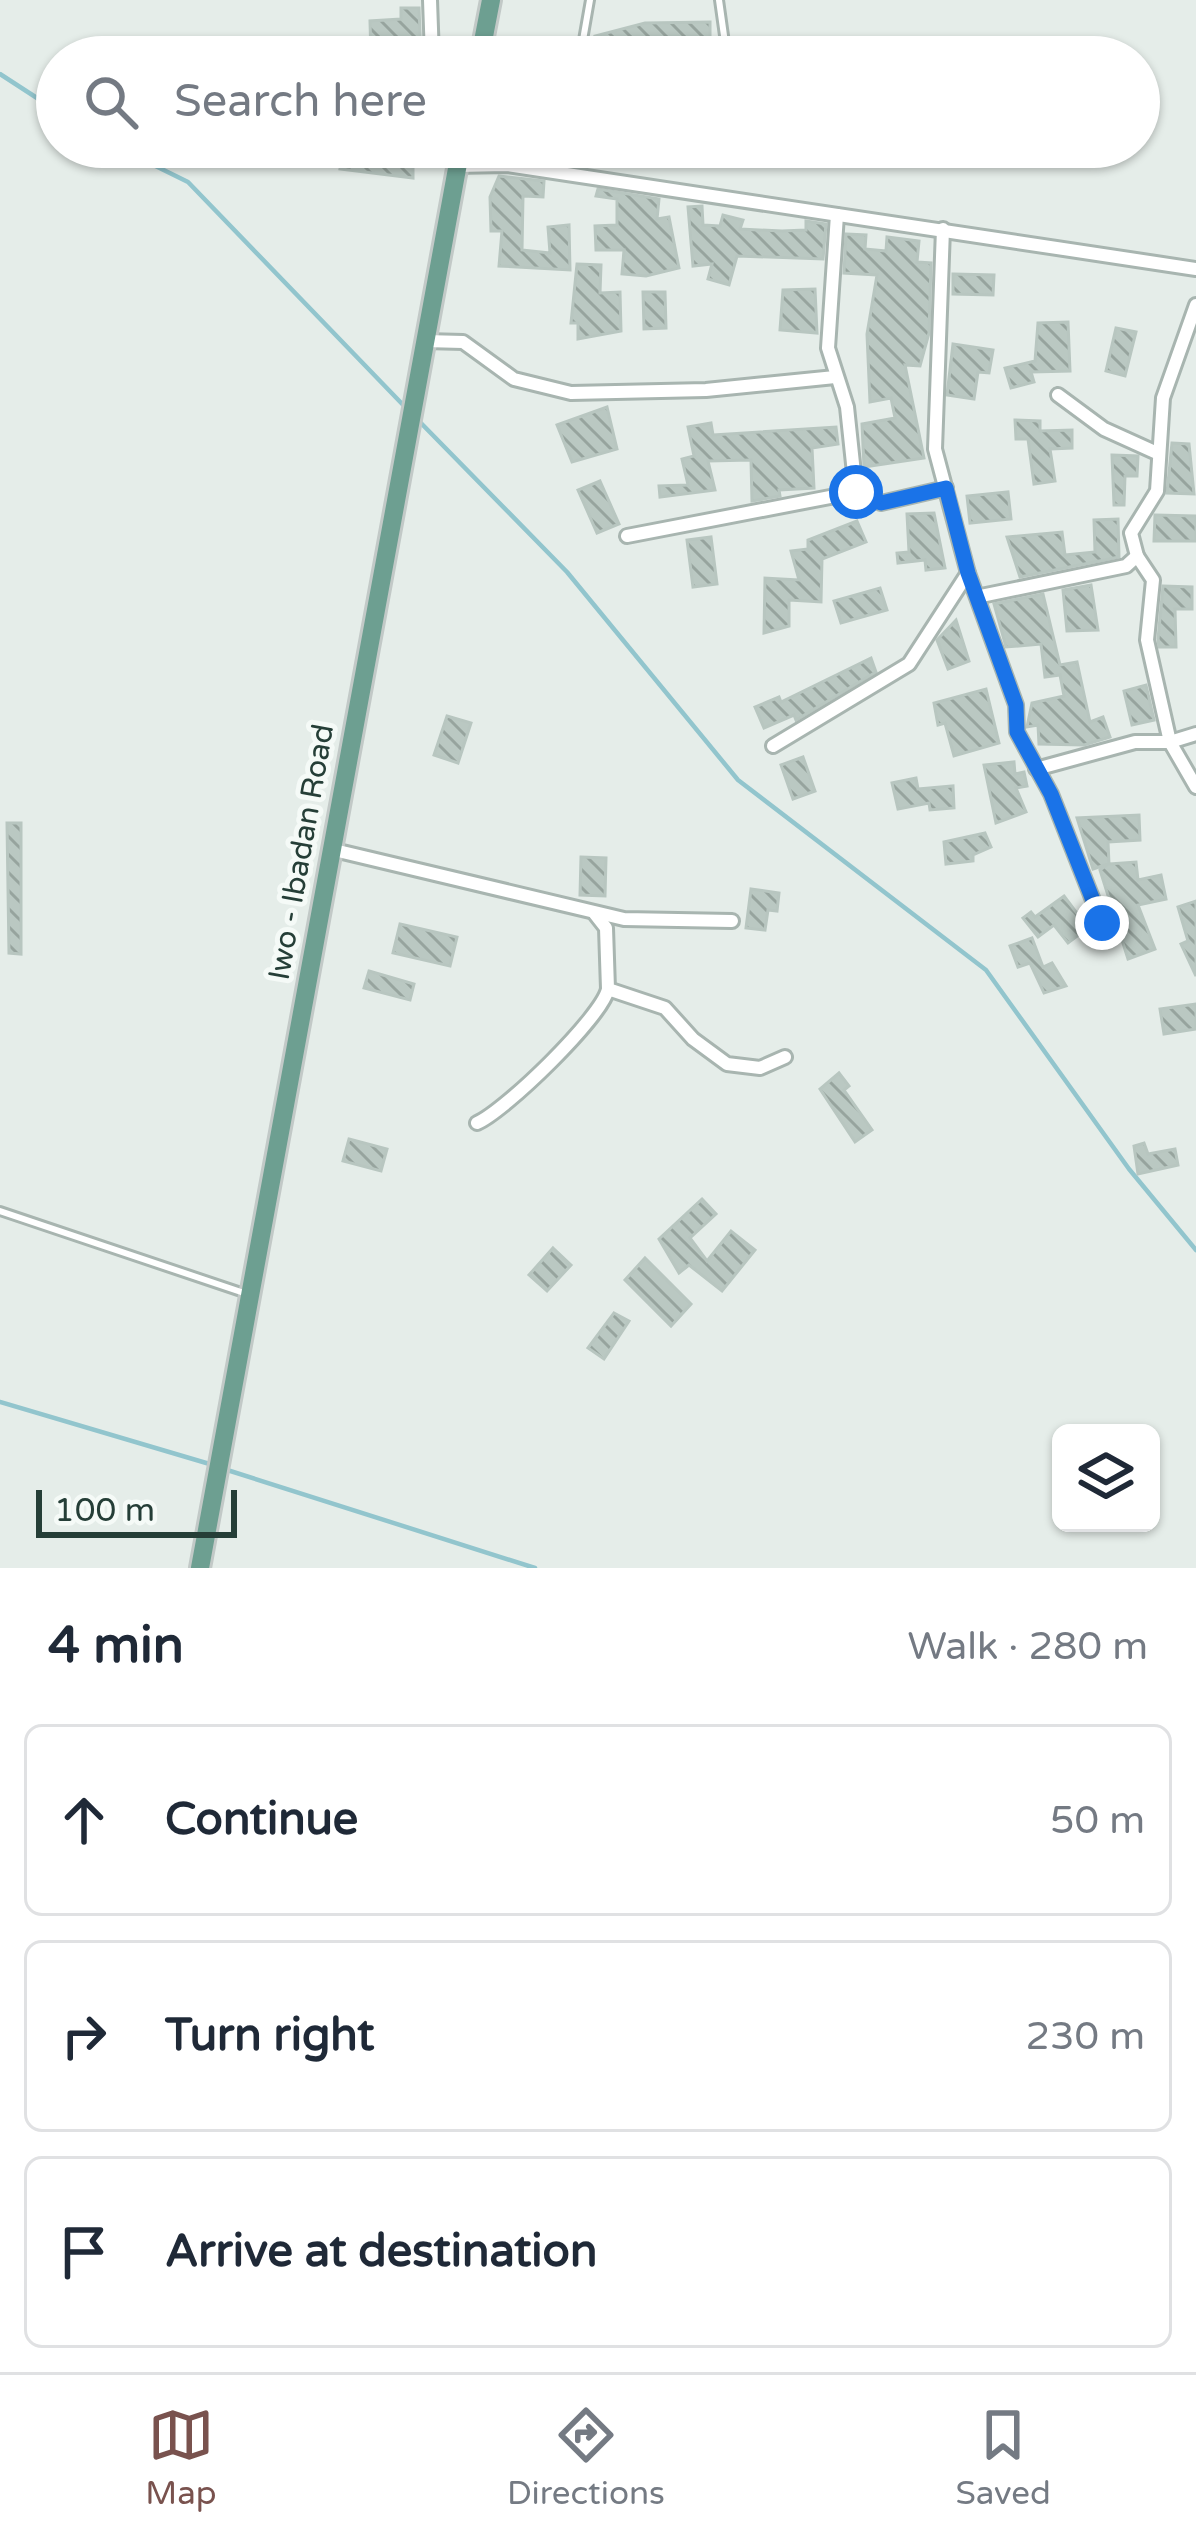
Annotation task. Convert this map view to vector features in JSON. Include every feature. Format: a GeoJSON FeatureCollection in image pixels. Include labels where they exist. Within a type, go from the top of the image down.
{"type":"FeatureCollection","features":[{"type":"Feature","properties":{"kind":"main road"},"geometry":{"type":"LineString","coordinates":[[484,36],[491,0]]}},
{"type":"Feature","properties":{"kind":"main road","name":"Iwo - Ibadan Road"},"geometry":{"type":"LineString","coordinates":[[200,1568],[456,168]]}},
{"type":"Feature","properties":{"kind":"street"},"geometry":{"type":"LineString","coordinates":[[430,0],[431,36]]}},
{"type":"Feature","properties":{"kind":"street"},"geometry":{"type":"LineString","coordinates":[[520,168],[1196,269]]}},
{"type":"Feature","properties":{"kind":"street"},"geometry":{"type":"LineString","coordinates":[[837,215],[827,320],[835,377],[847,407],[856,492]]}},
{"type":"Feature","properties":{"kind":"street"},"geometry":{"type":"LineString","coordinates":[[943,229],[934,430],[946,488],[968,573],[981,596],[1016,705],[1017,732],[1102,923]]}},
{"type":"Feature","properties":{"kind":"street"},"geometry":{"type":"LineString","coordinates":[[1196,304],[1163,398],[1157,491],[1131,533],[1138,556],[1154,580],[1147,640],[1170,742],[1196,787]]}},
{"type":"Feature","properties":{"kind":"street"},"geometry":{"type":"LineString","coordinates":[[425,340],[463,341],[514,380],[571,393],[706,391],[835,377]]}},
{"type":"Feature","properties":{"kind":"street"},"geometry":{"type":"LineString","coordinates":[[1058,395],[1104,428],[1157,453]]}},
{"type":"Feature","properties":{"kind":"street"},"geometry":{"type":"LineString","coordinates":[[627,536],[856,492],[881,503],[946,488]]}},
{"type":"Feature","properties":{"kind":"street"},"geometry":{"type":"LineString","coordinates":[[981,596],[1126,566],[1138,556]]}},
{"type":"Feature","properties":{"kind":"street"},"geometry":{"type":"LineString","coordinates":[[772,746],[909,664],[968,573]]}},
{"type":"Feature","properties":{"kind":"street"},"geometry":{"type":"LineString","coordinates":[[1036,769],[1135,742],[1170,742],[1196,734]]}},
{"type":"Feature","properties":{"kind":"street"},"geometry":{"type":"LineString","coordinates":[[334,850],[594,914],[656,922],[732,921]]}},
{"type":"Feature","properties":{"kind":"street"},"geometry":{"type":"LineString","coordinates":[[477,1123],[517,1095],[557,1055],[608,989],[605,928],[594,914]]}},
{"type":"Feature","properties":{"kind":"street"},"geometry":{"type":"LineString","coordinates":[[608,989],[665,1008],[693,1039],[728,1064],[760,1068],[785,1058]]}},
{"type":"Feature","properties":{"kind":"lane"},"geometry":{"type":"LineString","coordinates":[[584,36],[590,0]]}},
{"type":"Feature","properties":{"kind":"lane"},"geometry":{"type":"LineString","coordinates":[[719,0],[724,36]]}},
{"type":"Feature","properties":{"kind":"lane"},"geometry":{"type":"LineString","coordinates":[[0,1211],[250,1295]]}},
{"type":"Feature","properties":{"kind":"building"},"geometry":{"type":"Polygon","coordinates":[[[401,8],[419,8],[420,36],[370,36],[370,21],[401,19],[401,8]]]}},
{"type":"Feature","properties":{"kind":"building"},"geometry":{"type":"Polygon","coordinates":[[[710,22],[710,36],[595,36],[645,23],[710,22]]]}},
{"type":"Feature","properties":{"kind":"building"},"geometry":{"type":"Polygon","coordinates":[[[413,168],[413,178],[340,169],[413,168]]]}},
{"type":"Feature","properties":{"kind":"building"},"geometry":{"type":"Polygon","coordinates":[[[499,176],[544,181],[543,197],[523,196],[522,250],[550,253],[548,227],[569,225],[570,270],[499,266],[502,231],[491,231],[490,197],[499,176]]]}},
{"type":"Feature","properties":{"kind":"building"},"geometry":{"type":"Polygon","coordinates":[[[598,189],[659,199],[657,219],[669,217],[679,268],[646,276],[622,274],[624,250],[596,250],[595,226],[617,225],[617,199],[596,196],[598,189]]]}},
{"type":"Feature","properties":{"kind":"building"},"geometry":{"type":"Polygon","coordinates":[[[702,206],[703,225],[720,226],[723,215],[743,220],[740,229],[806,230],[806,221],[826,224],[823,259],[737,256],[729,285],[708,279],[712,264],[693,266],[688,207],[702,206]]]}},
{"type":"Feature","properties":{"kind":"building"},"geometry":{"type":"Polygon","coordinates":[[[846,234],[866,235],[865,249],[886,251],[887,237],[919,241],[917,262],[931,263],[929,333],[920,366],[905,365],[924,458],[864,467],[862,424],[895,418],[891,398],[870,402],[867,334],[877,275],[844,273],[846,234]]]}},
{"type":"Feature","properties":{"kind":"building"},"geometry":{"type":"Polygon","coordinates":[[[577,264],[601,265],[600,293],[620,292],[621,331],[578,339],[578,323],[571,323],[577,264]]]}},
{"type":"Feature","properties":{"kind":"building"},"geometry":{"type":"Polygon","coordinates":[[[953,274],[994,275],[993,295],[953,294],[953,274]]]}},
{"type":"Feature","properties":{"kind":"building"},"geometry":{"type":"Polygon","coordinates":[[[815,289],[817,333],[780,330],[783,290],[815,289]]]}},
{"type":"Feature","properties":{"kind":"building"},"geometry":{"type":"Polygon","coordinates":[[[643,292],[665,292],[666,328],[644,329],[643,292]]]}},
{"type":"Feature","properties":{"kind":"building"},"geometry":{"type":"Polygon","coordinates":[[[1068,322],[1070,371],[1031,372],[1034,382],[1011,388],[1005,368],[1035,361],[1038,323],[1068,322]]]}},
{"type":"Feature","properties":{"kind":"building"},"geometry":{"type":"Polygon","coordinates":[[[1116,328],[1136,332],[1125,376],[1106,371],[1116,328]]]}},
{"type":"Feature","properties":{"kind":"building"},"geometry":{"type":"Polygon","coordinates":[[[953,344],[993,350],[989,373],[978,372],[974,399],[947,395],[953,344]]]}},
{"type":"Feature","properties":{"kind":"building"},"geometry":{"type":"Polygon","coordinates":[[[607,407],[617,449],[572,462],[557,425],[607,407]]]}},
{"type":"Feature","properties":{"kind":"building"},"geometry":{"type":"Polygon","coordinates":[[[1015,420],[1040,421],[1040,431],[1072,430],[1072,448],[1050,449],[1055,481],[1034,484],[1028,439],[1016,439],[1015,420]]]}},
{"type":"Feature","properties":{"kind":"building"},"geometry":{"type":"Polygon","coordinates":[[[711,423],[713,435],[836,427],[838,444],[812,448],[814,488],[779,490],[780,496],[752,501],[751,460],[708,461],[715,490],[660,497],[659,486],[688,485],[682,459],[694,456],[688,427],[711,423]]]}},
{"type":"Feature","properties":{"kind":"building"},"geometry":{"type":"Polygon","coordinates":[[[1172,443],[1189,444],[1194,494],[1167,493],[1172,443]]]}},
{"type":"Feature","properties":{"kind":"building"},"geometry":{"type":"Polygon","coordinates":[[[1112,455],[1138,456],[1137,476],[1125,476],[1124,505],[1114,505],[1112,455]]]}},
{"type":"Feature","properties":{"kind":"building"},"geometry":{"type":"Polygon","coordinates":[[[600,481],[619,524],[597,533],[578,490],[600,481]]]}},
{"type":"Feature","properties":{"kind":"building"},"geometry":{"type":"Polygon","coordinates":[[[1008,492],[1011,519],[970,523],[967,496],[1008,492]]]}},
{"type":"Feature","properties":{"kind":"building"},"geometry":{"type":"Polygon","coordinates":[[[934,513],[945,568],[926,570],[925,560],[898,563],[897,553],[909,552],[907,514],[934,513]]]}},
{"type":"Feature","properties":{"kind":"building"},"geometry":{"type":"Polygon","coordinates":[[[1155,515],[1196,516],[1196,541],[1154,541],[1155,515]]]}},
{"type":"Feature","properties":{"kind":"building"},"geometry":{"type":"Polygon","coordinates":[[[1118,519],[1119,557],[1020,577],[1007,537],[1062,532],[1065,555],[1095,552],[1094,520],[1118,519]]]}},
{"type":"Feature","properties":{"kind":"building"},"geometry":{"type":"Polygon","coordinates":[[[857,521],[866,542],[822,559],[821,602],[789,600],[789,626],[764,633],[765,578],[799,580],[791,551],[808,549],[808,540],[857,521]]]}},
{"type":"Feature","properties":{"kind":"building"},"geometry":{"type":"Polygon","coordinates":[[[711,537],[717,584],[693,587],[687,540],[711,537]]]}},
{"type":"Feature","properties":{"kind":"building"},"geometry":{"type":"Polygon","coordinates":[[[1091,585],[1098,630],[1067,631],[1063,590],[1091,585]]]}},
{"type":"Feature","properties":{"kind":"building"},"geometry":{"type":"Polygon","coordinates":[[[1163,586],[1192,587],[1192,609],[1175,609],[1176,647],[1159,647],[1163,586]]]}},
{"type":"Feature","properties":{"kind":"building"},"geometry":{"type":"Polygon","coordinates":[[[880,588],[887,610],[841,623],[834,601],[880,588]]]}},
{"type":"Feature","properties":{"kind":"building"},"geometry":{"type":"Polygon","coordinates":[[[1043,594],[1060,665],[1077,662],[1090,722],[1103,717],[1110,737],[1084,745],[1039,744],[1038,725],[1027,727],[1032,703],[1064,696],[1060,675],[1045,677],[1041,644],[1006,647],[994,604],[1043,594]]]}},
{"type":"Feature","properties":{"kind":"building"},"geometry":{"type":"Polygon","coordinates":[[[956,620],[969,661],[948,669],[937,640],[956,620]]]}},
{"type":"Feature","properties":{"kind":"building"},"geometry":{"type":"Polygon","coordinates":[[[871,658],[876,672],[796,720],[794,715],[764,728],[755,707],[779,697],[781,702],[871,658]]]}},
{"type":"Feature","properties":{"kind":"building"},"geometry":{"type":"Polygon","coordinates":[[[1146,685],[1154,720],[1132,725],[1124,691],[1146,685]]]}},
{"type":"Feature","properties":{"kind":"building"},"geometry":{"type":"Polygon","coordinates":[[[986,689],[999,743],[954,756],[945,723],[938,725],[934,703],[986,689]]]}},
{"type":"Feature","properties":{"kind":"building"},"geometry":{"type":"Polygon","coordinates":[[[447,716],[471,723],[458,763],[434,755],[447,716]]]}},
{"type":"Feature","properties":{"kind":"building"},"geometry":{"type":"Polygon","coordinates":[[[803,757],[815,791],[793,799],[781,765],[803,757]]]}},
{"type":"Feature","properties":{"kind":"building"},"geometry":{"type":"Polygon","coordinates":[[[1014,762],[1015,774],[1024,772],[1027,786],[1016,788],[1026,812],[996,823],[984,765],[1014,762]]]}},
{"type":"Feature","properties":{"kind":"building"},"geometry":{"type":"Polygon","coordinates":[[[916,778],[918,789],[953,786],[954,808],[930,810],[929,803],[898,809],[892,783],[916,778]]]}},
{"type":"Feature","properties":{"kind":"building"},"geometry":{"type":"Polygon","coordinates":[[[1139,815],[1140,840],[1108,842],[1109,864],[1136,862],[1138,880],[1161,875],[1166,899],[1138,905],[1155,949],[1128,959],[1100,870],[1108,864],[1093,869],[1077,818],[1139,815]]]}},
{"type":"Feature","properties":{"kind":"building"},"geometry":{"type":"Polygon","coordinates":[[[7,823],[21,823],[21,954],[9,953],[7,823]]]}},
{"type":"Feature","properties":{"kind":"building"},"geometry":{"type":"Polygon","coordinates":[[[985,833],[991,847],[973,855],[973,861],[946,864],[944,842],[985,833]]]}},
{"type":"Feature","properties":{"kind":"building"},"geometry":{"type":"Polygon","coordinates":[[[581,857],[606,858],[605,896],[580,895],[581,857]]]}},
{"type":"Feature","properties":{"kind":"building"},"geometry":{"type":"Polygon","coordinates":[[[751,889],[779,893],[777,911],[768,910],[765,930],[746,928],[751,889]]]}},
{"type":"Feature","properties":{"kind":"building"},"geometry":{"type":"Polygon","coordinates":[[[1064,896],[1088,928],[1068,943],[1054,925],[1038,937],[1023,918],[1031,912],[1035,917],[1064,896]]]}},
{"type":"Feature","properties":{"kind":"building"},"geometry":{"type":"Polygon","coordinates":[[[1196,901],[1196,976],[1181,944],[1188,941],[1178,907],[1196,901]]]}},
{"type":"Feature","properties":{"kind":"building"},"geometry":{"type":"Polygon","coordinates":[[[400,924],[457,937],[450,966],[393,953],[400,924]]]}},
{"type":"Feature","properties":{"kind":"building"},"geometry":{"type":"Polygon","coordinates":[[[1032,938],[1043,967],[1052,963],[1066,986],[1044,993],[1030,963],[1018,967],[1010,946],[1032,938]]]}},
{"type":"Feature","properties":{"kind":"building"},"geometry":{"type":"Polygon","coordinates":[[[369,971],[414,984],[410,1000],[364,988],[369,971]]]}},
{"type":"Feature","properties":{"kind":"building"},"geometry":{"type":"Polygon","coordinates":[[[1196,1004],[1196,1029],[1164,1034],[1160,1009],[1196,1004]]]}},
{"type":"Feature","properties":{"kind":"building"},"geometry":{"type":"Polygon","coordinates":[[[839,1073],[849,1086],[844,1090],[872,1130],[855,1142],[820,1089],[839,1073]]]}},
{"type":"Feature","properties":{"kind":"building"},"geometry":{"type":"Polygon","coordinates":[[[349,1139],[387,1149],[381,1171],[343,1161],[349,1139]]]}},
{"type":"Feature","properties":{"kind":"building"},"geometry":{"type":"Polygon","coordinates":[[[1144,1143],[1148,1154],[1175,1149],[1178,1165],[1138,1174],[1134,1146],[1144,1143]]]}},
{"type":"Feature","properties":{"kind":"building"},"geometry":{"type":"Polygon","coordinates":[[[702,1199],[716,1214],[690,1238],[707,1261],[731,1231],[755,1250],[722,1291],[689,1265],[679,1273],[659,1239],[702,1199]]]}},
{"type":"Feature","properties":{"kind":"building"},"geometry":{"type":"Polygon","coordinates":[[[553,1248],[571,1265],[547,1291],[529,1275],[553,1248]]]}},
{"type":"Feature","properties":{"kind":"building"},"geometry":{"type":"Polygon","coordinates":[[[645,1258],[691,1304],[671,1326],[625,1280],[645,1258]]]}},
{"type":"Feature","properties":{"kind":"building"},"geometry":{"type":"Polygon","coordinates":[[[614,1313],[629,1321],[604,1359],[588,1348],[614,1313]]]}},
{"type":"Feature","properties":{"kind":"waterway"},"geometry":{"type":"LineString","coordinates":[[0,74],[36,97]]}},
{"type":"Feature","properties":{"kind":"waterway"},"geometry":{"type":"LineString","coordinates":[[160,168],[188,182],[408,410]]}},
{"type":"Feature","properties":{"kind":"waterway"},"geometry":{"type":"LineString","coordinates":[[416,418],[567,572],[738,780],[986,970],[1129,1169],[1196,1250]]}},
{"type":"Feature","properties":{"kind":"waterway"},"geometry":{"type":"LineString","coordinates":[[0,1402],[213,1465]]}},
{"type":"Feature","properties":{"kind":"waterway"},"geometry":{"type":"LineString","coordinates":[[224,1469],[535,1568]]}},
{"type":"Feature","properties":{"kind":"route"},"geometry":{"type":"LineString","coordinates":[[856,492],[881,503],[946,488],[968,573],[981,596],[1016,705],[1017,732],[1051,794],[1102,923]]}}]}
